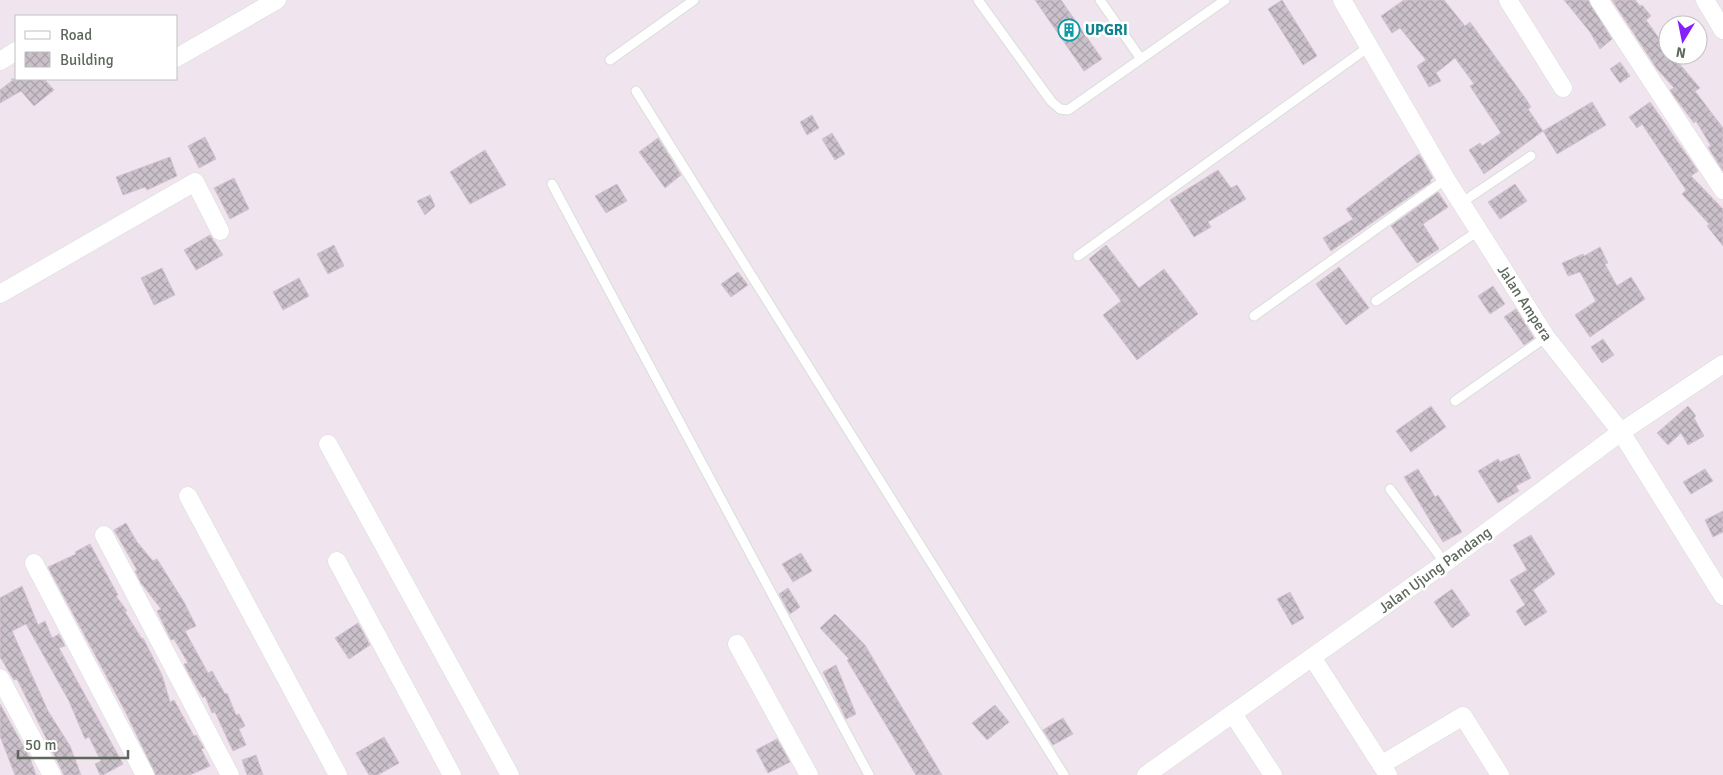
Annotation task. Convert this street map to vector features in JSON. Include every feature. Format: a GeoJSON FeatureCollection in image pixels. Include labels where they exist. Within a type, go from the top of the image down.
{"type":"FeatureCollection","features":[{"type":"Feature","properties":{"kind":"street"},"geometry":{"type":"LineString","coordinates":[[178,57],[277,0]]}},
{"type":"Feature","properties":{"kind":"street","name":"Jalan Ampera"},"geometry":{"type":"LineString","coordinates":[[1342,0],[1478,231],[1546,337],[1621,432],[1723,596]]}},
{"type":"Feature","properties":{"kind":"street"},"geometry":{"type":"LineString","coordinates":[[1508,0],[1564,88]]}},
{"type":"Feature","properties":{"kind":"street"},"geometry":{"type":"LineString","coordinates":[[1600,0],[1723,190]]}},
{"type":"Feature","properties":{"kind":"street"},"geometry":{"type":"LineString","coordinates":[[1705,0],[1723,30]]}},
{"type":"Feature","properties":{"kind":"street"},"geometry":{"type":"LineString","coordinates":[[0,61],[15,52]]}},
{"type":"Feature","properties":{"kind":"street"},"geometry":{"type":"LineString","coordinates":[[0,294],[195,182],[220,230]]}},
{"type":"Feature","properties":{"kind":"street","name":"Jalan Ujung Pandang"},"geometry":{"type":"LineString","coordinates":[[1146,775],[1445,563],[1621,432],[1723,364]]}},
{"type":"Feature","properties":{"kind":"street"},"geometry":{"type":"LineString","coordinates":[[328,444],[510,775]]}},
{"type":"Feature","properties":{"kind":"street"},"geometry":{"type":"LineString","coordinates":[[188,496],[338,775]]}},
{"type":"Feature","properties":{"kind":"street"},"geometry":{"type":"LineString","coordinates":[[104,535],[230,775]]}},
{"type":"Feature","properties":{"kind":"street"},"geometry":{"type":"LineString","coordinates":[[337,561],[452,775]]}},
{"type":"Feature","properties":{"kind":"street"},"geometry":{"type":"LineString","coordinates":[[34,564],[145,775]]}},
{"type":"Feature","properties":{"kind":"street"},"geometry":{"type":"LineString","coordinates":[[737,644],[808,775]]}},
{"type":"Feature","properties":{"kind":"street"},"geometry":{"type":"LineString","coordinates":[[1312,657],[1385,770],[1463,716],[1500,775]]}},
{"type":"Feature","properties":{"kind":"street"},"geometry":{"type":"LineString","coordinates":[[0,678],[52,775]]}},
{"type":"Feature","properties":{"kind":"street"},"geometry":{"type":"LineString","coordinates":[[1232,714],[1273,775]]}},
{"type":"Feature","properties":{"kind":"lane"},"geometry":{"type":"LineString","coordinates":[[610,60],[694,0]]}},
{"type":"Feature","properties":{"kind":"lane"},"geometry":{"type":"LineString","coordinates":[[978,0],[1051,102],[1060,109],[1068,110],[1225,0]]}},
{"type":"Feature","properties":{"kind":"lane"},"geometry":{"type":"LineString","coordinates":[[1100,0],[1142,59]]}},
{"type":"Feature","properties":{"kind":"lane"},"geometry":{"type":"LineString","coordinates":[[1078,256],[1370,46]]}},
{"type":"Feature","properties":{"kind":"lane"},"geometry":{"type":"LineString","coordinates":[[636,91],[1064,775]]}},
{"type":"Feature","properties":{"kind":"lane"},"geometry":{"type":"LineString","coordinates":[[1461,203],[1531,156]]}},
{"type":"Feature","properties":{"kind":"lane"},"geometry":{"type":"LineString","coordinates":[[1254,316],[1446,178]]}},
{"type":"Feature","properties":{"kind":"lane"},"geometry":{"type":"LineString","coordinates":[[552,184],[869,775]]}},
{"type":"Feature","properties":{"kind":"lane"},"geometry":{"type":"LineString","coordinates":[[1376,301],[1478,231]]}},
{"type":"Feature","properties":{"kind":"lane"},"geometry":{"type":"LineString","coordinates":[[1455,401],[1546,337]]}},
{"type":"Feature","properties":{"kind":"lane"},"geometry":{"type":"LineString","coordinates":[[1390,489],[1445,563]]}},
{"type":"Feature","properties":{"kind":"building","name":"UPGRI"},"geometry":{"type":"Polygon","coordinates":[[[1035,0],[1061,0],[1102,59],[1084,71],[1035,0]]]}},
{"type":"Feature","properties":{"kind":"building"},"geometry":{"type":"Polygon","coordinates":[[[1282,0],[1317,56],[1303,65],[1268,9],[1282,0]]]}},
{"type":"Feature","properties":{"kind":"building"},"geometry":{"type":"Polygon","coordinates":[[[1404,0],[1444,0],[1465,26],[1470,22],[1526,99],[1531,107],[1528,109],[1543,131],[1484,174],[1469,150],[1480,143],[1482,146],[1501,133],[1470,86],[1474,84],[1455,58],[1436,73],[1441,81],[1429,87],[1417,66],[1426,60],[1400,28],[1392,33],[1381,16],[1404,0]]]}},
{"type":"Feature","properties":{"kind":"building"},"geometry":{"type":"Polygon","coordinates":[[[1564,0],[1588,0],[1612,39],[1600,49],[1590,32],[1564,0]]]}},
{"type":"Feature","properties":{"kind":"building"},"geometry":{"type":"Polygon","coordinates":[[[1612,0],[1635,0],[1640,6],[1642,5],[1651,16],[1646,20],[1658,37],[1658,65],[1680,65],[1700,88],[1695,91],[1723,128],[1723,171],[1708,147],[1711,146],[1696,121],[1694,123],[1670,90],[1674,88],[1657,69],[1612,0]]]}},
{"type":"Feature","properties":{"kind":"building"},"geometry":{"type":"Polygon","coordinates":[[[1620,62],[1630,76],[1620,83],[1610,69],[1620,62]]]}},
{"type":"Feature","properties":{"kind":"building"},"geometry":{"type":"Polygon","coordinates":[[[11,79],[45,80],[54,90],[34,106],[21,91],[0,103],[0,90],[13,80],[11,79]]]}},
{"type":"Feature","properties":{"kind":"building"},"geometry":{"type":"Polygon","coordinates":[[[1592,102],[1606,125],[1557,154],[1543,131],[1592,102]]]}},
{"type":"Feature","properties":{"kind":"building"},"geometry":{"type":"Polygon","coordinates":[[[1650,102],[1698,171],[1691,176],[1723,209],[1723,246],[1707,226],[1709,224],[1682,194],[1686,190],[1642,124],[1637,128],[1629,117],[1650,102]]]}},
{"type":"Feature","properties":{"kind":"building"},"geometry":{"type":"Polygon","coordinates":[[[812,115],[819,128],[807,135],[800,122],[812,115]]]}},
{"type":"Feature","properties":{"kind":"building"},"geometry":{"type":"Polygon","coordinates":[[[832,133],[845,154],[835,160],[822,139],[832,133]]]}},
{"type":"Feature","properties":{"kind":"building"},"geometry":{"type":"Polygon","coordinates":[[[205,137],[216,159],[199,168],[188,146],[205,137]]]}},
{"type":"Feature","properties":{"kind":"building"},"geometry":{"type":"Polygon","coordinates":[[[658,138],[681,175],[665,188],[639,152],[658,138]]]}},
{"type":"Feature","properties":{"kind":"building"},"geometry":{"type":"Polygon","coordinates":[[[485,150],[506,185],[470,204],[450,172],[485,150]]]}},
{"type":"Feature","properties":{"kind":"building"},"geometry":{"type":"Polygon","coordinates":[[[1419,154],[1433,178],[1430,180],[1431,182],[1331,251],[1323,238],[1353,219],[1346,209],[1419,154]]]}},
{"type":"Feature","properties":{"kind":"building"},"geometry":{"type":"Polygon","coordinates":[[[170,157],[177,176],[147,190],[145,187],[123,195],[116,177],[170,157]]]}},
{"type":"Feature","properties":{"kind":"building"},"geometry":{"type":"Polygon","coordinates":[[[1218,170],[1231,188],[1237,185],[1246,199],[1208,222],[1211,227],[1194,237],[1170,200],[1218,170]]]}},
{"type":"Feature","properties":{"kind":"building"},"geometry":{"type":"Polygon","coordinates":[[[234,178],[249,209],[230,219],[214,188],[234,178]]]}},
{"type":"Feature","properties":{"kind":"building"},"geometry":{"type":"Polygon","coordinates":[[[617,184],[627,201],[606,213],[595,196],[617,184]]]}},
{"type":"Feature","properties":{"kind":"building"},"geometry":{"type":"Polygon","coordinates":[[[1515,184],[1527,201],[1500,219],[1488,202],[1515,184]]]}},
{"type":"Feature","properties":{"kind":"building"},"geometry":{"type":"Polygon","coordinates":[[[1438,192],[1448,207],[1423,224],[1439,249],[1417,263],[1391,226],[1438,192]]]}},
{"type":"Feature","properties":{"kind":"building"},"geometry":{"type":"Polygon","coordinates":[[[430,195],[435,206],[425,215],[417,201],[430,195]]]}},
{"type":"Feature","properties":{"kind":"building"},"geometry":{"type":"Polygon","coordinates":[[[210,235],[223,255],[196,270],[184,250],[210,235]]]}},
{"type":"Feature","properties":{"kind":"building"},"geometry":{"type":"Polygon","coordinates":[[[334,245],[344,266],[328,274],[317,254],[334,245]]]}},
{"type":"Feature","properties":{"kind":"building"},"geometry":{"type":"Polygon","coordinates":[[[1106,245],[1139,288],[1164,269],[1198,314],[1137,360],[1103,315],[1121,301],[1089,259],[1106,245]]]}},
{"type":"Feature","properties":{"kind":"building"},"geometry":{"type":"Polygon","coordinates":[[[1600,247],[1608,263],[1605,264],[1617,286],[1631,277],[1645,299],[1590,337],[1575,315],[1596,301],[1580,272],[1568,276],[1562,263],[1583,254],[1584,256],[1600,247]]]}},
{"type":"Feature","properties":{"kind":"building"},"geometry":{"type":"Polygon","coordinates":[[[1339,267],[1369,308],[1346,325],[1316,284],[1339,267]]]}},
{"type":"Feature","properties":{"kind":"building"},"geometry":{"type":"Polygon","coordinates":[[[162,268],[175,295],[154,305],[141,278],[162,268]]]}},
{"type":"Feature","properties":{"kind":"building"},"geometry":{"type":"Polygon","coordinates":[[[738,272],[748,285],[731,297],[721,284],[738,272]]]}},
{"type":"Feature","properties":{"kind":"building"},"geometry":{"type":"Polygon","coordinates":[[[299,278],[309,296],[283,310],[273,292],[299,278]]]}},
{"type":"Feature","properties":{"kind":"building"},"geometry":{"type":"Polygon","coordinates":[[[1493,286],[1505,304],[1490,314],[1478,296],[1493,286]]]}},
{"type":"Feature","properties":{"kind":"building"},"geometry":{"type":"Polygon","coordinates":[[[1516,309],[1534,338],[1524,345],[1504,317],[1516,309]]]}},
{"type":"Feature","properties":{"kind":"building"},"geometry":{"type":"Polygon","coordinates":[[[1603,339],[1614,355],[1602,363],[1591,347],[1603,339]]]}},
{"type":"Feature","properties":{"kind":"building"},"geometry":{"type":"Polygon","coordinates":[[[1431,406],[1446,427],[1411,452],[1396,431],[1431,406]]]}},
{"type":"Feature","properties":{"kind":"building"},"geometry":{"type":"Polygon","coordinates":[[[1688,406],[1696,416],[1694,418],[1704,436],[1688,445],[1681,433],[1668,445],[1657,433],[1688,406]]]}},
{"type":"Feature","properties":{"kind":"building"},"geometry":{"type":"Polygon","coordinates":[[[1519,454],[1531,478],[1516,486],[1519,491],[1498,503],[1478,471],[1498,459],[1500,462],[1519,454]]]}},
{"type":"Feature","properties":{"kind":"building"},"geometry":{"type":"Polygon","coordinates":[[[1418,469],[1435,497],[1438,495],[1462,532],[1443,542],[1404,477],[1418,469]]]}},
{"type":"Feature","properties":{"kind":"building"},"geometry":{"type":"Polygon","coordinates":[[[1705,469],[1713,481],[1691,494],[1683,482],[1705,469]]]}},
{"type":"Feature","properties":{"kind":"building"},"geometry":{"type":"Polygon","coordinates":[[[1723,511],[1723,532],[1713,537],[1705,520],[1723,511]]]}},
{"type":"Feature","properties":{"kind":"building"},"geometry":{"type":"Polygon","coordinates":[[[126,523],[137,542],[153,561],[157,559],[184,602],[196,626],[185,631],[208,673],[212,671],[225,694],[227,693],[236,715],[239,714],[245,726],[239,729],[246,745],[233,751],[215,712],[212,713],[205,696],[203,698],[190,676],[184,664],[188,663],[174,639],[171,640],[157,611],[161,609],[141,583],[135,571],[137,570],[114,530],[126,523]]]}},
{"type":"Feature","properties":{"kind":"building"},"geometry":{"type":"Polygon","coordinates":[[[1531,535],[1555,574],[1533,590],[1547,612],[1525,626],[1516,611],[1525,605],[1510,580],[1527,570],[1513,545],[1531,535]]]}},
{"type":"Feature","properties":{"kind":"building"},"geometry":{"type":"Polygon","coordinates":[[[90,544],[118,595],[116,596],[143,638],[162,675],[170,702],[174,700],[194,736],[196,735],[201,743],[204,748],[201,749],[210,766],[190,775],[156,775],[125,711],[48,567],[76,554],[75,552],[90,544]]]}},
{"type":"Feature","properties":{"kind":"building"},"geometry":{"type":"Polygon","coordinates":[[[801,553],[812,571],[793,582],[782,564],[801,553]]]}},
{"type":"Feature","properties":{"kind":"building"},"geometry":{"type":"Polygon","coordinates":[[[22,586],[38,625],[45,621],[52,638],[59,634],[65,646],[59,648],[123,764],[103,775],[100,775],[95,764],[101,761],[89,737],[85,739],[69,701],[26,624],[12,631],[48,711],[70,746],[81,775],[64,775],[17,679],[14,680],[0,657],[0,598],[22,586]]]}},
{"type":"Feature","properties":{"kind":"building"},"geometry":{"type":"Polygon","coordinates":[[[788,588],[800,607],[790,614],[779,594],[788,588]]]}},
{"type":"Feature","properties":{"kind":"building"},"geometry":{"type":"Polygon","coordinates":[[[1452,589],[1470,615],[1452,628],[1434,602],[1452,589]]]}},
{"type":"Feature","properties":{"kind":"building"},"geometry":{"type":"Polygon","coordinates":[[[1290,592],[1304,618],[1292,625],[1277,599],[1290,592]]]}},
{"type":"Feature","properties":{"kind":"building"},"geometry":{"type":"Polygon","coordinates":[[[835,614],[865,645],[942,775],[916,775],[847,660],[849,659],[820,628],[835,614]]]}},
{"type":"Feature","properties":{"kind":"building"},"geometry":{"type":"Polygon","coordinates":[[[358,623],[370,645],[349,659],[335,638],[358,623]]]}},
{"type":"Feature","properties":{"kind":"building"},"geometry":{"type":"Polygon","coordinates":[[[836,665],[856,714],[846,719],[823,672],[836,665]]]}},
{"type":"Feature","properties":{"kind":"building"},"geometry":{"type":"Polygon","coordinates":[[[0,704],[30,758],[36,775],[15,775],[0,736],[0,704]]]}},
{"type":"Feature","properties":{"kind":"building"},"geometry":{"type":"Polygon","coordinates":[[[995,705],[1009,722],[987,740],[972,723],[995,705]]]}},
{"type":"Feature","properties":{"kind":"building"},"geometry":{"type":"Polygon","coordinates":[[[1063,718],[1073,734],[1053,745],[1043,730],[1063,718]]]}},
{"type":"Feature","properties":{"kind":"building"},"geometry":{"type":"Polygon","coordinates":[[[384,737],[399,763],[378,775],[369,775],[356,753],[384,737]]]}},
{"type":"Feature","properties":{"kind":"building"},"geometry":{"type":"Polygon","coordinates":[[[777,739],[790,762],[768,773],[756,750],[777,739]]]}},
{"type":"Feature","properties":{"kind":"building"},"geometry":{"type":"Polygon","coordinates":[[[256,755],[263,775],[247,775],[242,760],[256,755]]]}},
{"type":"Feature","properties":{"kind":"place","name":"UPGRI"},"geometry":{"type":"Point","coordinates":[1069,30]}}]}
